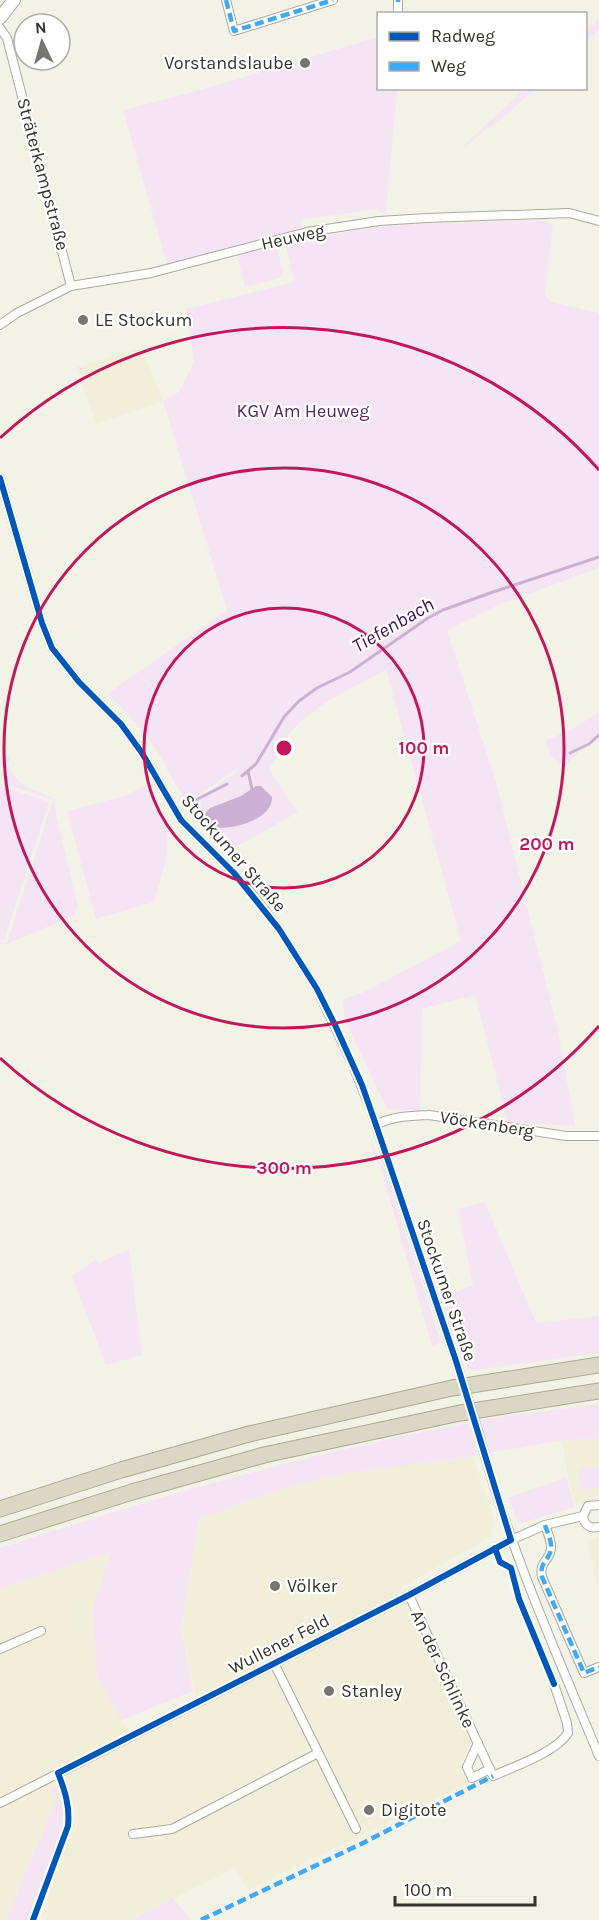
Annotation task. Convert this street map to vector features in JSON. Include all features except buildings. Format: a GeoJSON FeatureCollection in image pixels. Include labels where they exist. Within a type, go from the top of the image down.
{"type":"FeatureCollection","features":[{"type":"Feature","properties":{"kind":"highway"},"geometry":{"type":"LineString","coordinates":[[0,1509],[121,1470],[249,1434],[452,1388],[599,1365]]}},
{"type":"Feature","properties":{"kind":"highway"},"geometry":{"type":"LineString","coordinates":[[0,1534],[132,1492],[264,1455],[460,1413],[599,1391]]}},
{"type":"Feature","properties":{"kind":"main road"},"geometry":{"type":"LineString","coordinates":[[0,18],[14,0]]}},
{"type":"Feature","properties":{"kind":"street"},"geometry":{"type":"LineString","coordinates":[[226,0],[234,31],[333,0]]}},
{"type":"Feature","properties":{"kind":"street","name":"Sträterkampstraße"},"geometry":{"type":"LineString","coordinates":[[0,28],[7,38],[72,286]]}},
{"type":"Feature","properties":{"kind":"street","name":"Heuweg"},"geometry":{"type":"LineString","coordinates":[[0,325],[17,313],[72,286],[151,273],[279,238],[379,221],[569,213],[599,221]]}},
{"type":"Feature","properties":{"kind":"street","name":"Stockumer Straße"},"geometry":{"type":"LineString","coordinates":[[0,477],[33,594],[52,648],[79,682],[121,724],[142,753],[181,820],[234,873],[279,929],[317,989],[331,1016],[362,1085],[376,1125],[456,1360],[511,1540],[599,1756]]}},
{"type":"Feature","properties":{"kind":"street","name":"Vöckenberg"},"geometry":{"type":"LineString","coordinates":[[376,1125],[410,1116],[429,1115],[566,1136],[599,1136]]}},
{"type":"Feature","properties":{"kind":"street"},"geometry":{"type":"LineString","coordinates":[[599,1505],[588,1506],[583,1516],[589,1526],[599,1527]]}},
{"type":"Feature","properties":{"kind":"street"},"geometry":{"type":"LineString","coordinates":[[511,1540],[545,1525],[583,1516]]}},
{"type":"Feature","properties":{"kind":"street"},"geometry":{"type":"LineString","coordinates":[[545,1525],[551,1551],[541,1565],[542,1577],[584,1673],[599,1667]]}},
{"type":"Feature","properties":{"kind":"street","name":"Wullener Feld"},"geometry":{"type":"LineString","coordinates":[[0,1803],[409,1595],[511,1540]]}},
{"type":"Feature","properties":{"kind":"street","name":"An der Schlinke"},"geometry":{"type":"LineString","coordinates":[[409,1595],[494,1776],[547,1750],[566,1737],[567,1723],[554,1684]]}},
{"type":"Feature","properties":{"kind":"street"},"geometry":{"type":"LineString","coordinates":[[0,1649],[41,1631]]}},
{"type":"Feature","properties":{"kind":"street","name":"Wullener Feld"},"geometry":{"type":"LineString","coordinates":[[274,1663],[356,1829]]}},
{"type":"Feature","properties":{"kind":"street","name":"An der Schlinke"},"geometry":{"type":"LineString","coordinates":[[478,1743],[467,1767],[472,1778],[490,1769]]}},
{"type":"Feature","properties":{"kind":"street"},"geometry":{"type":"LineString","coordinates":[[133,1834],[172,1829],[318,1753]]}},
{"type":"Feature","properties":{"kind":"shaded area"},"geometry":{"type":"Polygon","coordinates":[[[142,348],[163,401],[96,424],[76,367],[142,348]]]}},
{"type":"Feature","properties":{"kind":"shaded area"},"geometry":{"type":"Polygon","coordinates":[[[256,786],[261,786],[272,797],[266,812],[258,818],[240,825],[220,828],[212,827],[205,820],[204,814],[210,808],[241,796],[256,786]]]}},
{"type":"Feature","properties":{"kind":"shaded area"},"geometry":{"type":"Polygon","coordinates":[[[599,1438],[599,1499],[576,1505],[568,1477],[562,1441],[599,1438]]]}},
{"type":"Feature","properties":{"kind":"shaded area"},"geometry":{"type":"Polygon","coordinates":[[[473,1456],[494,1519],[492,1536],[400,1588],[472,1738],[461,1765],[469,1783],[248,1890],[235,1868],[130,1920],[41,1920],[55,1873],[73,1828],[69,1782],[50,1789],[57,1798],[6,1920],[0,1920],[0,1588],[112,1552],[93,1606],[98,1676],[122,1721],[137,1739],[199,1710],[181,1628],[199,1519],[278,1490],[335,1475],[473,1456]]]}},
{"type":"Feature","properties":{"kind":"shaded area"},"geometry":{"type":"Polygon","coordinates":[[[599,1536],[599,1588],[587,1542],[599,1536]]]}},
{"type":"Feature","properties":{"kind":"green space"},"geometry":{"type":"Polygon","coordinates":[[[599,18],[599,29],[587,40],[587,29],[599,18]]]}},
{"type":"Feature","properties":{"kind":"green space"},"geometry":{"type":"Polygon","coordinates":[[[377,37],[377,90],[397,90],[386,214],[377,209],[300,220],[302,229],[265,237],[167,265],[123,110],[204,89],[377,37]]]}},
{"type":"Feature","properties":{"kind":"green space"},"geometry":{"type":"Polygon","coordinates":[[[523,90],[534,90],[507,114],[457,152],[523,90]]]}},
{"type":"Feature","properties":{"kind":"green space","name":"KGV Am Heuweg"},"geometry":{"type":"Polygon","coordinates":[[[539,220],[553,224],[545,296],[552,302],[599,313],[599,568],[501,604],[447,630],[496,782],[558,1031],[575,1126],[508,1122],[475,995],[422,1009],[420,1111],[387,1109],[344,1018],[343,999],[362,993],[461,941],[386,670],[333,698],[308,716],[288,736],[269,770],[298,812],[234,848],[190,805],[235,773],[239,767],[189,802],[148,737],[107,694],[227,610],[163,401],[179,392],[194,362],[186,309],[290,283],[294,280],[285,242],[387,225],[539,220]]]}},
{"type":"Feature","properties":{"kind":"green space"},"geometry":{"type":"Polygon","coordinates":[[[276,245],[283,271],[280,278],[245,287],[237,255],[276,245]]]}},
{"type":"Feature","properties":{"kind":"green space"},"geometry":{"type":"Polygon","coordinates":[[[599,712],[599,737],[588,742],[564,768],[552,757],[545,741],[576,727],[599,712]]]}},
{"type":"Feature","properties":{"kind":"green space"},"geometry":{"type":"Polygon","coordinates":[[[4,754],[10,757],[8,764],[17,779],[55,800],[56,816],[78,906],[74,915],[68,918],[7,944],[0,944],[0,941],[7,943],[53,800],[9,785],[0,762],[4,754]]]}},
{"type":"Feature","properties":{"kind":"green space"},"geometry":{"type":"Polygon","coordinates":[[[147,785],[164,820],[168,841],[164,868],[154,902],[96,919],[67,811],[124,796],[147,785]]]}},
{"type":"Feature","properties":{"kind":"green space"},"geometry":{"type":"Polygon","coordinates":[[[0,786],[49,802],[4,940],[0,939],[0,786]]]}},
{"type":"Feature","properties":{"kind":"green space"},"geometry":{"type":"Polygon","coordinates":[[[371,1138],[379,1162],[382,1162],[441,1342],[432,1346],[380,1165],[372,1152],[371,1138]]]}},
{"type":"Feature","properties":{"kind":"green space"},"geometry":{"type":"Polygon","coordinates":[[[485,1202],[536,1323],[599,1316],[599,1353],[468,1371],[442,1298],[473,1285],[458,1209],[485,1202]]]}},
{"type":"Feature","properties":{"kind":"green space"},"geometry":{"type":"Polygon","coordinates":[[[129,1249],[142,1355],[106,1365],[72,1276],[96,1259],[99,1263],[129,1249]]]}},
{"type":"Feature","properties":{"kind":"green space"},"geometry":{"type":"Polygon","coordinates":[[[599,1404],[599,1438],[559,1441],[336,1475],[278,1490],[199,1519],[181,1628],[193,1691],[121,1720],[97,1676],[93,1606],[111,1552],[0,1588],[0,1548],[117,1511],[235,1477],[353,1447],[489,1419],[599,1404]]]}},
{"type":"Feature","properties":{"kind":"green space"},"geometry":{"type":"Polygon","coordinates":[[[599,1466],[599,1488],[580,1490],[578,1468],[599,1466]]]}},
{"type":"Feature","properties":{"kind":"green space"},"geometry":{"type":"Polygon","coordinates":[[[566,1477],[575,1507],[522,1523],[518,1522],[508,1498],[566,1477]]]}},
{"type":"Feature","properties":{"kind":"green space"},"geometry":{"type":"Polygon","coordinates":[[[70,1782],[73,1828],[55,1873],[43,1878],[27,1920],[6,1920],[57,1798],[50,1789],[70,1782]]]}},
{"type":"Feature","properties":{"kind":"green space"},"geometry":{"type":"Polygon","coordinates":[[[173,1898],[191,1920],[131,1920],[173,1898]]]}},
{"type":"Feature","properties":{"kind":"waterway","name":"Tiefenbach"},"geometry":{"type":"LineString","coordinates":[[242,776],[256,764],[284,717],[299,701],[317,688],[350,672],[428,618],[443,610],[493,592],[599,557]]}},
{"type":"Feature","properties":{"kind":"waterway"},"geometry":{"type":"LineString","coordinates":[[570,753],[589,744],[599,735]]}},
{"type":"Feature","properties":{"kind":"waterway"},"geometry":{"type":"LineString","coordinates":[[248,771],[252,789]]}},
{"type":"Feature","properties":{"kind":"waterway","name":"Tiefenbach"},"geometry":{"type":"LineString","coordinates":[[188,804],[227,784]]}},
{"type":"Feature","properties":{"kind":"marked path"},"geometry":{"type":"LineString","coordinates":[[226,0],[234,31],[333,0]]}},
{"type":"Feature","properties":{"kind":"marked path"},"geometry":{"type":"LineString","coordinates":[[545,1525],[551,1549],[542,1568],[542,1577],[584,1673],[599,1667]]}},
{"type":"Feature","properties":{"kind":"marked path"},"geometry":{"type":"LineString","coordinates":[[201,1920],[361,1844],[493,1776]]}},
{"type":"Feature","properties":{"kind":"cycle path"},"geometry":{"type":"LineString","coordinates":[[0,478],[42,623],[52,648],[79,682],[121,724],[142,753],[181,820],[234,873],[279,929],[317,989],[335,1025],[362,1085],[376,1125],[456,1361],[511,1540],[409,1595],[58,1773],[66,1799],[68,1826],[33,1920]]}},
{"type":"Feature","properties":{"kind":"cycle path"},"geometry":{"type":"LineString","coordinates":[[495,1548],[500,1562],[511,1568],[519,1599],[554,1684]]}},
{"type":"Feature","properties":{"kind":"place","name":"Vorstandslaube"},"geometry":{"type":"Point","coordinates":[305,63]}},
{"type":"Feature","properties":{"kind":"place","name":"LE Stockum"},"geometry":{"type":"Point","coordinates":[83,320]}},
{"type":"Feature","properties":{"kind":"place","name":"Völker"},"geometry":{"type":"Point","coordinates":[275,1586]}},
{"type":"Feature","properties":{"kind":"place","name":"Stanley"},"geometry":{"type":"Point","coordinates":[329,1691]}},
{"type":"Feature","properties":{"kind":"place","name":"Digitote"},"geometry":{"type":"Point","coordinates":[369,1810]}}]}
